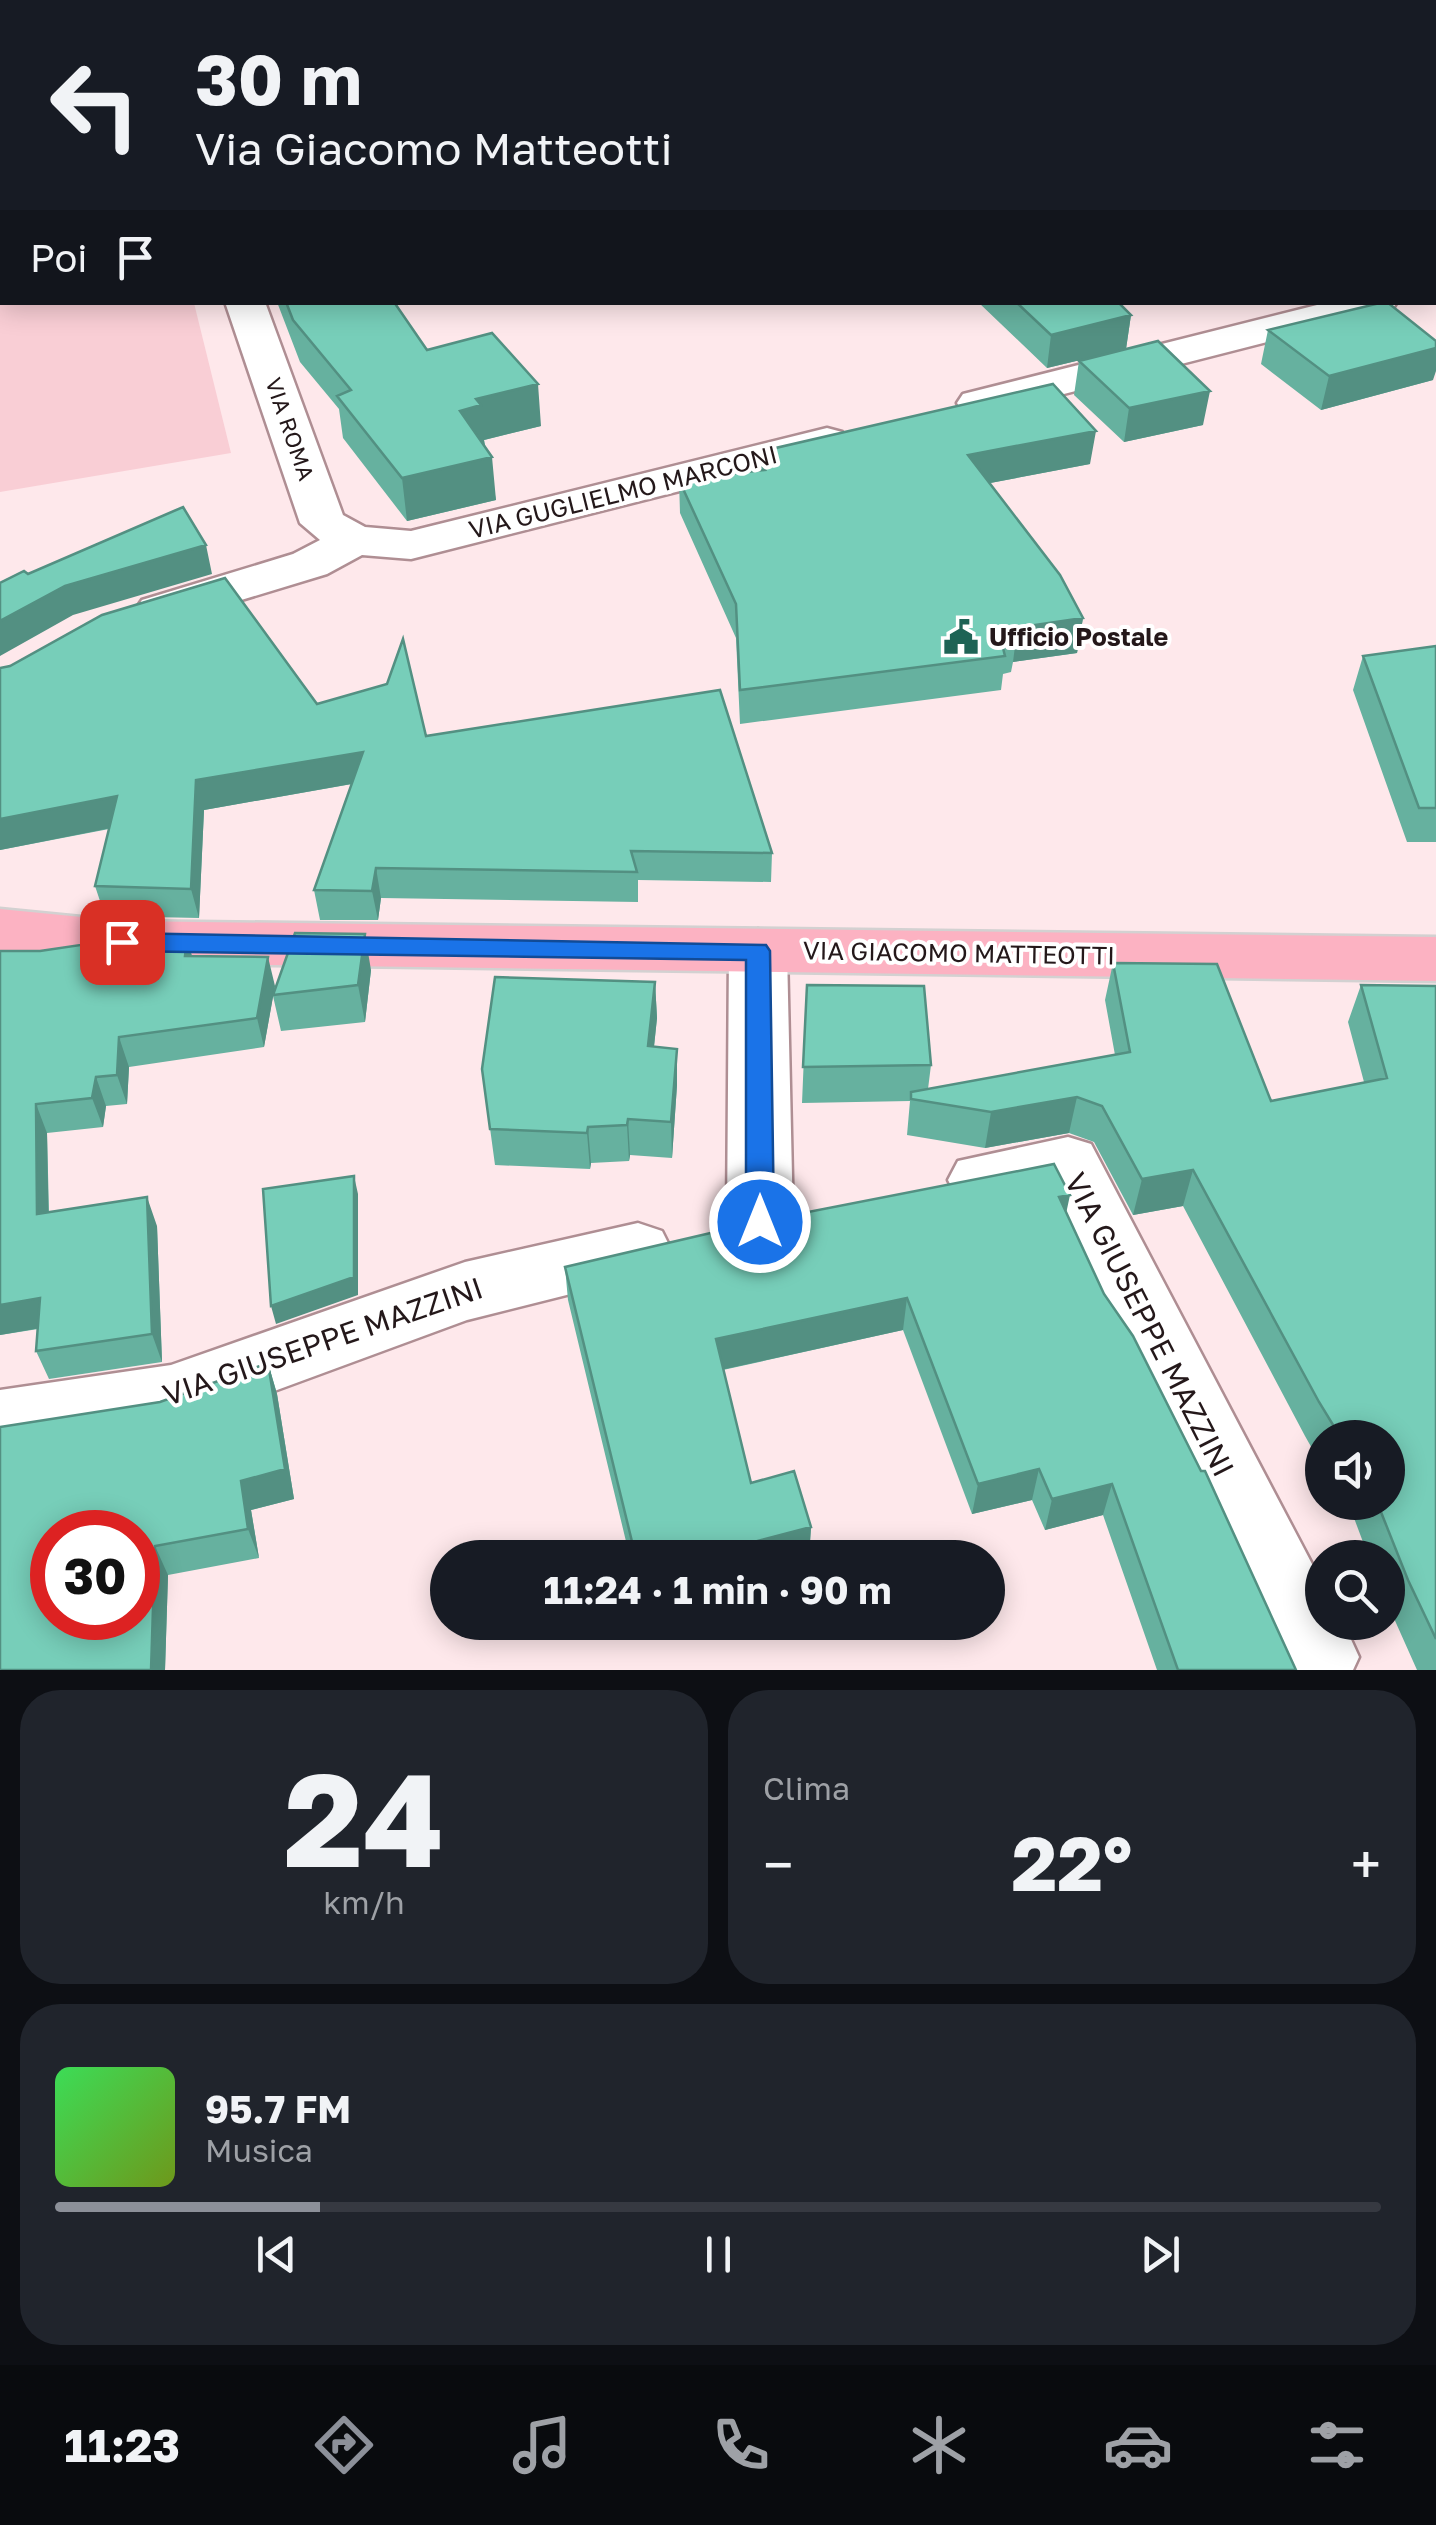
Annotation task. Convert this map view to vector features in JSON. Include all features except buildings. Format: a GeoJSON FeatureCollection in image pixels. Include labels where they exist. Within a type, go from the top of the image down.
{"type":"FeatureCollection","features":[{"type":"Feature","properties":{"kind":"main road","name":"VIA GIACOMO MATTEOTTI"},"geometry":{"type":"LineString","coordinates":[[0,930],[122,942],[1436,959]]}},
{"type":"Feature","properties":{"kind":"main road","name":"VIA GIACOMO MATTEOTTI"},"geometry":{"type":"LineString","coordinates":[[0,957],[122,942]]}},
{"type":"Feature","properties":{"kind":"street","name":"VIA ROMA"},"geometry":{"type":"LineString","coordinates":[[246,305],[323,523],[354,540]]}},
{"type":"Feature","properties":{"kind":"street"},"geometry":{"type":"LineString","coordinates":[[931,414],[1366,305]]}},
{"type":"Feature","properties":{"kind":"street","name":"VIA GUGLIELMO MARCONI"},"geometry":{"type":"LineString","coordinates":[[354,540],[411,545],[873,429]]}},
{"type":"Feature","properties":{"kind":"street"},"geometry":{"type":"LineString","coordinates":[[110,624],[310,564],[354,540]]}},
{"type":"Feature","properties":{"kind":"street","name":"VIA GIUSEPPE MAZZINI"},"geometry":{"type":"LineString","coordinates":[[0,1423],[171,1397],[465,1291],[789,1217],[758,951]]}},
{"type":"Feature","properties":{"kind":"street","name":"VIA GIUSEPPE MAZZINI"},"geometry":{"type":"LineString","coordinates":[[914,1193],[1068,1163],[1319,1657]]}},
{"type":"Feature","properties":{"kind":"shaded area"},"geometry":{"type":"Polygon","coordinates":[[[0,305],[194,305],[231,453],[0,492],[0,305]]]}},
{"type":"Feature","properties":{"kind":"place","name":"Ufficio Postale"},"geometry":{"type":"Point","coordinates":[961,637]}},
{"type":"Feature","properties":{"kind":"route"},"geometry":{"type":"LineString","coordinates":[[122,942],[758,951],[760,1222]]}}]}
